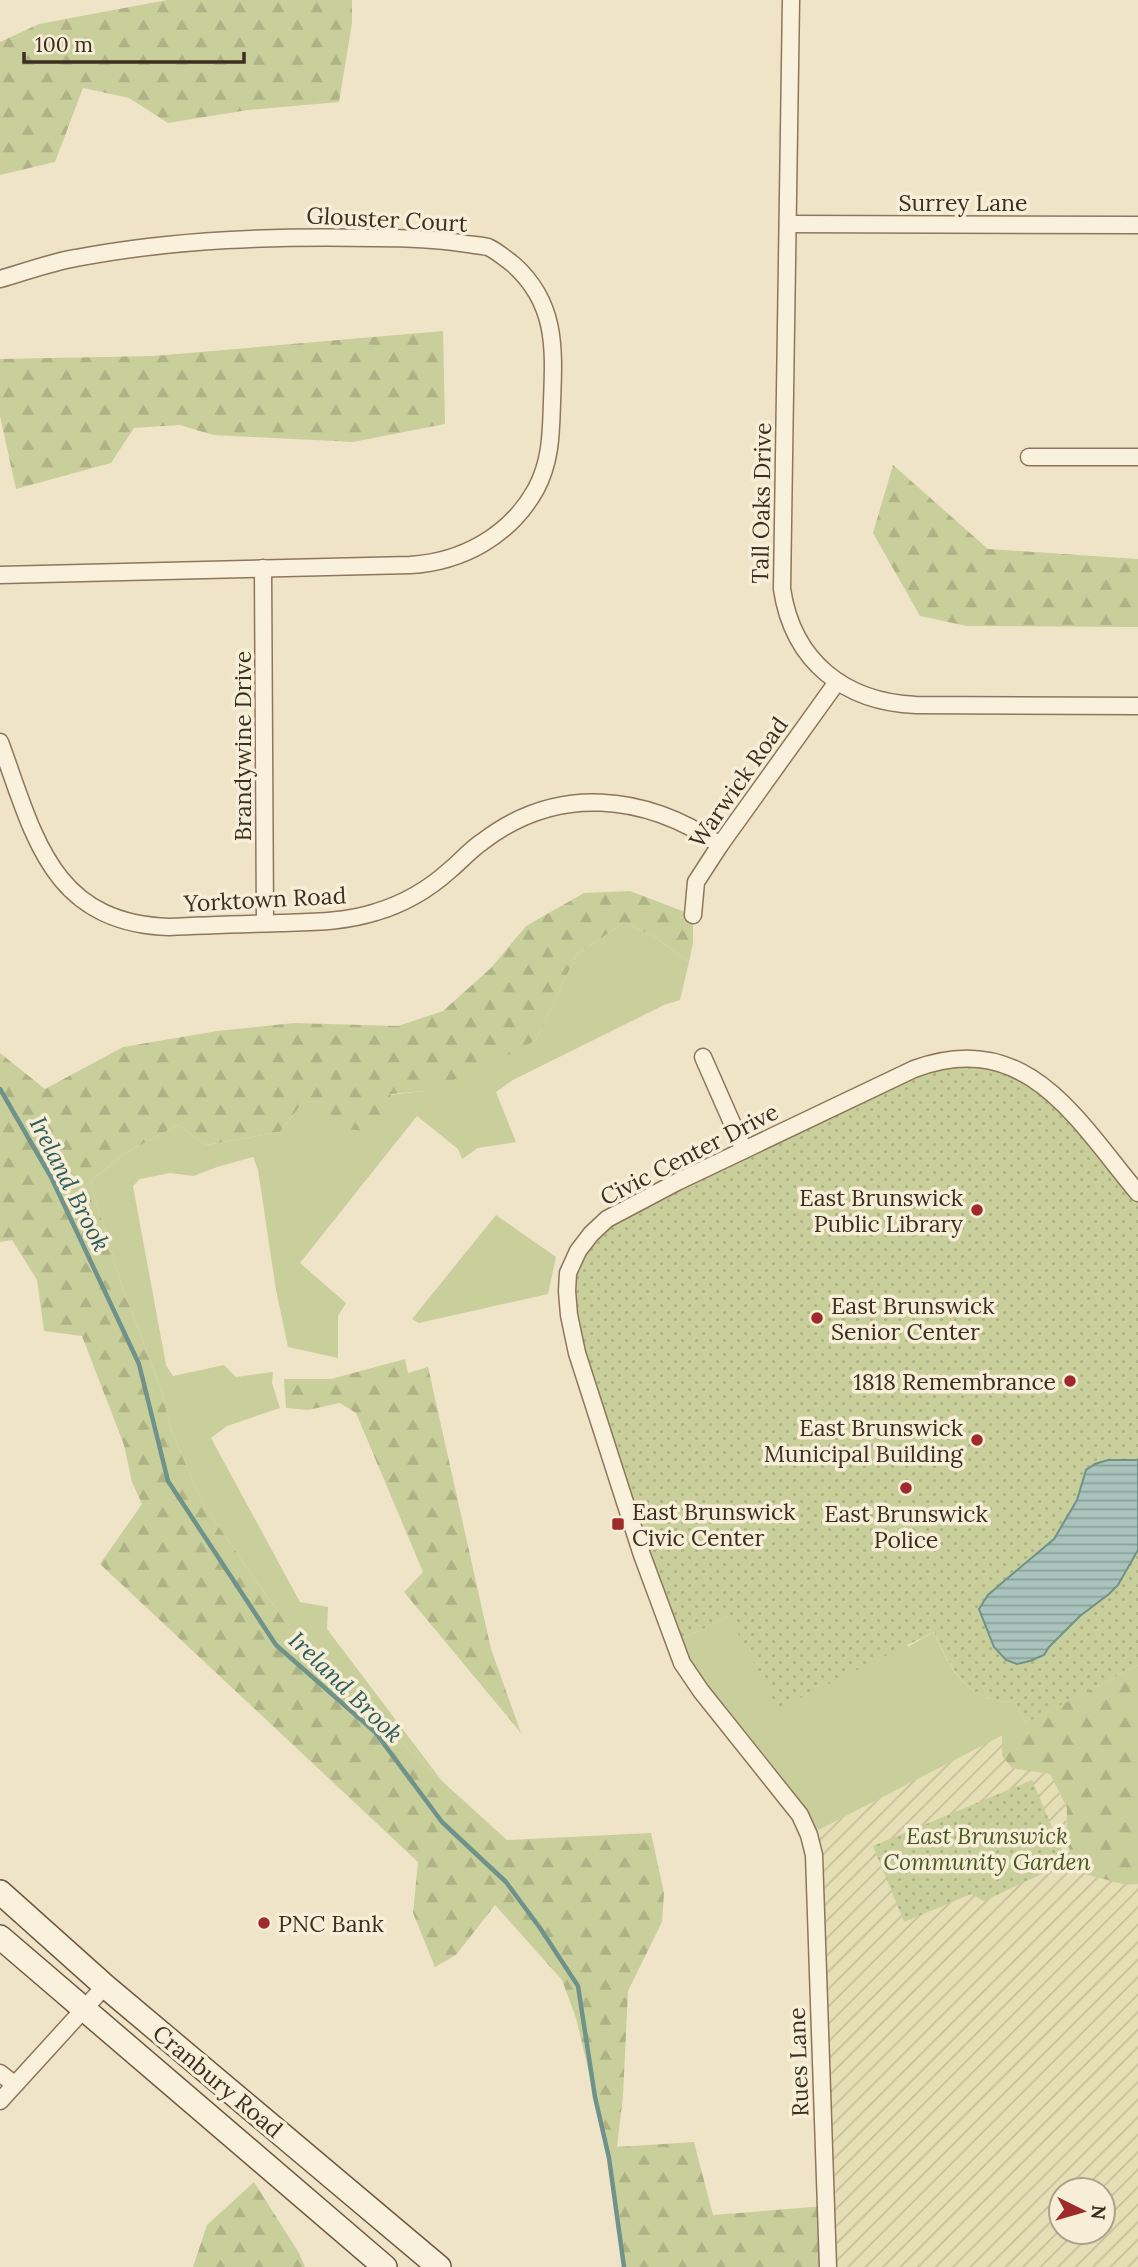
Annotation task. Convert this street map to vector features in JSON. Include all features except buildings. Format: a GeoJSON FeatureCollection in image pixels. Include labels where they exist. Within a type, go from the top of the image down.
{"type":"FeatureCollection","features":[{"type":"Feature","properties":{"kind":"main road","name":"Cranbury Road"},"geometry":{"type":"LineString","coordinates":[[0,1892],[105,1986],[439,2267]]}},
{"type":"Feature","properties":{"kind":"main road","name":"Cranbury Road"},"geometry":{"type":"LineString","coordinates":[[0,1937],[385,2267]]}},
{"type":"Feature","properties":{"kind":"street","name":"Tall Oaks Drive"},"geometry":{"type":"LineString","coordinates":[[791,0],[782,589],[788,616],[799,640],[815,662],[837,682],[871,699],[897,704],[1138,706]]}},
{"type":"Feature","properties":{"kind":"street","name":"Surrey Lane"},"geometry":{"type":"LineString","coordinates":[[788,224],[1138,225]]}},
{"type":"Feature","properties":{"kind":"street","name":"Glouster Court"},"geometry":{"type":"LineString","coordinates":[[0,279],[74,258],[157,246],[250,239],[431,239],[488,247],[519,270],[546,312],[554,352],[551,448],[535,490],[518,515],[483,544],[440,561],[410,565],[0,575]]}},
{"type":"Feature","properties":{"kind":"street"},"geometry":{"type":"LineString","coordinates":[[1029,457],[1138,457]]}},
{"type":"Feature","properties":{"kind":"street","name":"Brandywine Drive"},"geometry":{"type":"LineString","coordinates":[[264,568],[265,923]]}},
{"type":"Feature","properties":{"kind":"street","name":"Warwick Road"},"geometry":{"type":"LineString","coordinates":[[693,915],[696,883],[720,845],[837,682]]}},
{"type":"Feature","properties":{"kind":"street","name":"Yorktown Road"},"geometry":{"type":"LineString","coordinates":[[0,742],[38,846],[59,877],[87,902],[114,916],[151,926],[335,921],[366,915],[397,905],[433,884],[468,852],[501,829],[519,819],[557,807],[598,802],[638,807],[676,819],[720,845]]}},
{"type":"Feature","properties":{"kind":"street"},"geometry":{"type":"LineString","coordinates":[[703,1057],[744,1150]]}},
{"type":"Feature","properties":{"kind":"street","name":"Civic Center Drive"},"geometry":{"type":"LineString","coordinates":[[814,1855],[800,1815],[701,1691],[682,1663],[642,1555],[577,1353],[568,1303],[568,1273],[578,1251],[607,1219],[914,1069],[953,1059],[979,1059],[1017,1069],[1051,1091],[1138,1193]]}},
{"type":"Feature","properties":{"kind":"street","name":"Rues Lane"},"geometry":{"type":"LineString","coordinates":[[814,1855],[828,2267]]}},
{"type":"Feature","properties":{"kind":"street"},"geometry":{"type":"LineString","coordinates":[[0,2101],[105,1986]]}},
{"type":"Feature","properties":{"kind":"street"},"geometry":{"type":"LineString","coordinates":[[0,2073],[14,2084]]}},
{"type":"Feature","properties":{"kind":"green space"},"geometry":{"type":"Polygon","coordinates":[[[167,0],[352,0],[352,23],[339,102],[248,110],[168,123],[129,98],[83,88],[55,162],[0,175],[0,42],[39,24],[167,0]]]}},
{"type":"Feature","properties":{"kind":"green space"},"geometry":{"type":"Polygon","coordinates":[[[443,331],[445,424],[353,442],[213,435],[180,425],[134,428],[111,463],[16,489],[0,416],[0,359],[154,356],[443,331]]]}},
{"type":"Feature","properties":{"kind":"green space"},"geometry":{"type":"Polygon","coordinates":[[[893,465],[988,549],[1138,559],[1138,627],[967,626],[920,616],[873,533],[893,465]]]}},
{"type":"Feature","properties":{"kind":"green space"},"geometry":{"type":"Polygon","coordinates":[[[630,891],[693,915],[693,943],[689,962],[652,935],[624,923],[577,954],[536,1040],[482,1069],[424,1091],[391,1094],[379,1133],[332,1127],[328,1102],[304,1101],[280,1132],[206,1145],[178,1125],[122,1155],[90,1182],[122,1286],[162,1392],[171,1430],[202,1502],[308,1651],[507,1840],[651,1833],[664,1893],[662,1922],[628,1991],[623,2096],[617,2147],[694,2142],[713,2215],[825,2206],[828,2267],[624,2267],[609,2158],[576,2018],[562,1980],[495,1905],[456,1955],[435,1967],[413,1913],[418,1862],[100,1564],[142,1504],[132,1482],[124,1445],[82,1336],[44,1331],[37,1280],[12,1240],[0,1242],[0,1053],[45,1089],[123,1047],[217,1031],[294,1023],[398,1026],[443,1011],[491,968],[526,926],[584,893],[630,891]]]}},
{"type":"Feature","properties":{"kind":"green space"},"geometry":{"type":"Polygon","coordinates":[[[624,923],[652,935],[689,962],[680,1000],[664,1005],[513,1080],[496,1092],[516,1142],[478,1148],[462,1159],[458,1149],[417,1116],[300,1263],[346,1303],[338,1316],[338,1358],[288,1347],[276,1290],[258,1170],[253,1157],[194,1176],[170,1173],[140,1179],[133,1186],[166,1365],[173,1376],[224,1365],[236,1377],[273,1372],[272,1383],[280,1408],[227,1426],[211,1438],[300,1602],[328,1607],[327,1629],[442,1781],[308,1651],[202,1502],[171,1430],[162,1392],[122,1286],[90,1182],[122,1155],[178,1125],[206,1145],[280,1132],[304,1101],[328,1102],[424,1091],[536,1040],[577,954],[624,923]]]}},
{"type":"Feature","properties":{"kind":"green space"},"geometry":{"type":"Polygon","coordinates":[[[953,1059],[1029,1075],[1138,1193],[1138,1665],[1026,1723],[1014,1702],[998,1701],[984,1696],[963,1681],[954,1671],[934,1632],[778,1709],[729,1616],[674,1643],[569,1315],[578,1251],[607,1219],[953,1059]]]}},
{"type":"Feature","properties":{"kind":"green space"},"geometry":{"type":"Polygon","coordinates":[[[496,1215],[556,1257],[548,1294],[419,1323],[412,1319],[496,1215]]]}},
{"type":"Feature","properties":{"kind":"green space"},"geometry":{"type":"Polygon","coordinates":[[[405,1359],[408,1373],[428,1367],[491,1649],[521,1733],[404,1592],[423,1572],[356,1413],[340,1403],[308,1410],[286,1408],[284,1379],[331,1379],[405,1359]]]}},
{"type":"Feature","properties":{"kind":"green space"},"geometry":{"type":"Polygon","coordinates":[[[729,1616],[909,1646],[934,1632],[947,1659],[962,1681],[984,1696],[998,1701],[1014,1702],[1026,1723],[809,1835],[674,1643],[729,1616]]]}},
{"type":"Feature","properties":{"kind":"green space"},"geometry":{"type":"Polygon","coordinates":[[[1138,1665],[1138,1884],[1126,1885],[1081,1873],[1066,1842],[1067,1808],[1050,1774],[1012,1768],[1002,1756],[1002,1735],[1138,1665]]]}},
{"type":"Feature","properties":{"kind":"green space"},"geometry":{"type":"Polygon","coordinates":[[[1002,1735],[1002,1756],[1012,1768],[1050,1773],[1067,1808],[1066,1842],[1126,1885],[1138,1884],[1138,2267],[824,2267],[809,1835],[1002,1735]]]}},
{"type":"Feature","properties":{"kind":"green space","name":"East Brunswick Community Garden"},"geometry":{"type":"Polygon","coordinates":[[[1032,1780],[1067,1862],[984,1901],[971,1894],[904,1922],[873,1846],[1032,1780]]]}},
{"type":"Feature","properties":{"kind":"green space"},"geometry":{"type":"Polygon","coordinates":[[[254,2182],[305,2267],[193,2267],[207,2225],[254,2182]]]}},
{"type":"Feature","properties":{"kind":"water"},"geometry":{"type":"Polygon","coordinates":[[[1108,1460],[1138,1460],[1138,1550],[1118,1585],[1080,1616],[1044,1655],[1017,1664],[1006,1660],[994,1647],[979,1609],[988,1595],[1054,1539],[1077,1500],[1086,1470],[1108,1460]]]}},
{"type":"Feature","properties":{"kind":"waterway","name":"Ireland Brook"},"geometry":{"type":"LineString","coordinates":[[0,1089],[51,1177],[139,1364],[168,1481],[276,1645],[375,1732],[442,1822],[506,1882],[578,1986],[595,2097],[609,2158],[624,2267]]}},
{"type":"Feature","properties":{"kind":"place","name":"East Brunswick Public Library"},"geometry":{"type":"Point","coordinates":[977,1210]}},
{"type":"Feature","properties":{"kind":"place","name":"East Brunswick Senior Center"},"geometry":{"type":"Point","coordinates":[817,1318]}},
{"type":"Feature","properties":{"kind":"place","name":"1818 Remembrance"},"geometry":{"type":"Point","coordinates":[1070,1381]}},
{"type":"Feature","properties":{"kind":"place","name":"East Brunswick Municipal Building"},"geometry":{"type":"Point","coordinates":[977,1440]}},
{"type":"Feature","properties":{"kind":"place","name":"East Brunswick Police"},"geometry":{"type":"Point","coordinates":[906,1488]}},
{"type":"Feature","properties":{"kind":"place","name":"East Brunswick Civic Center"},"geometry":{"type":"Point","coordinates":[618,1524]}},
{"type":"Feature","properties":{"kind":"place","name":"PNC Bank"},"geometry":{"type":"Point","coordinates":[264,1923]}}]}
